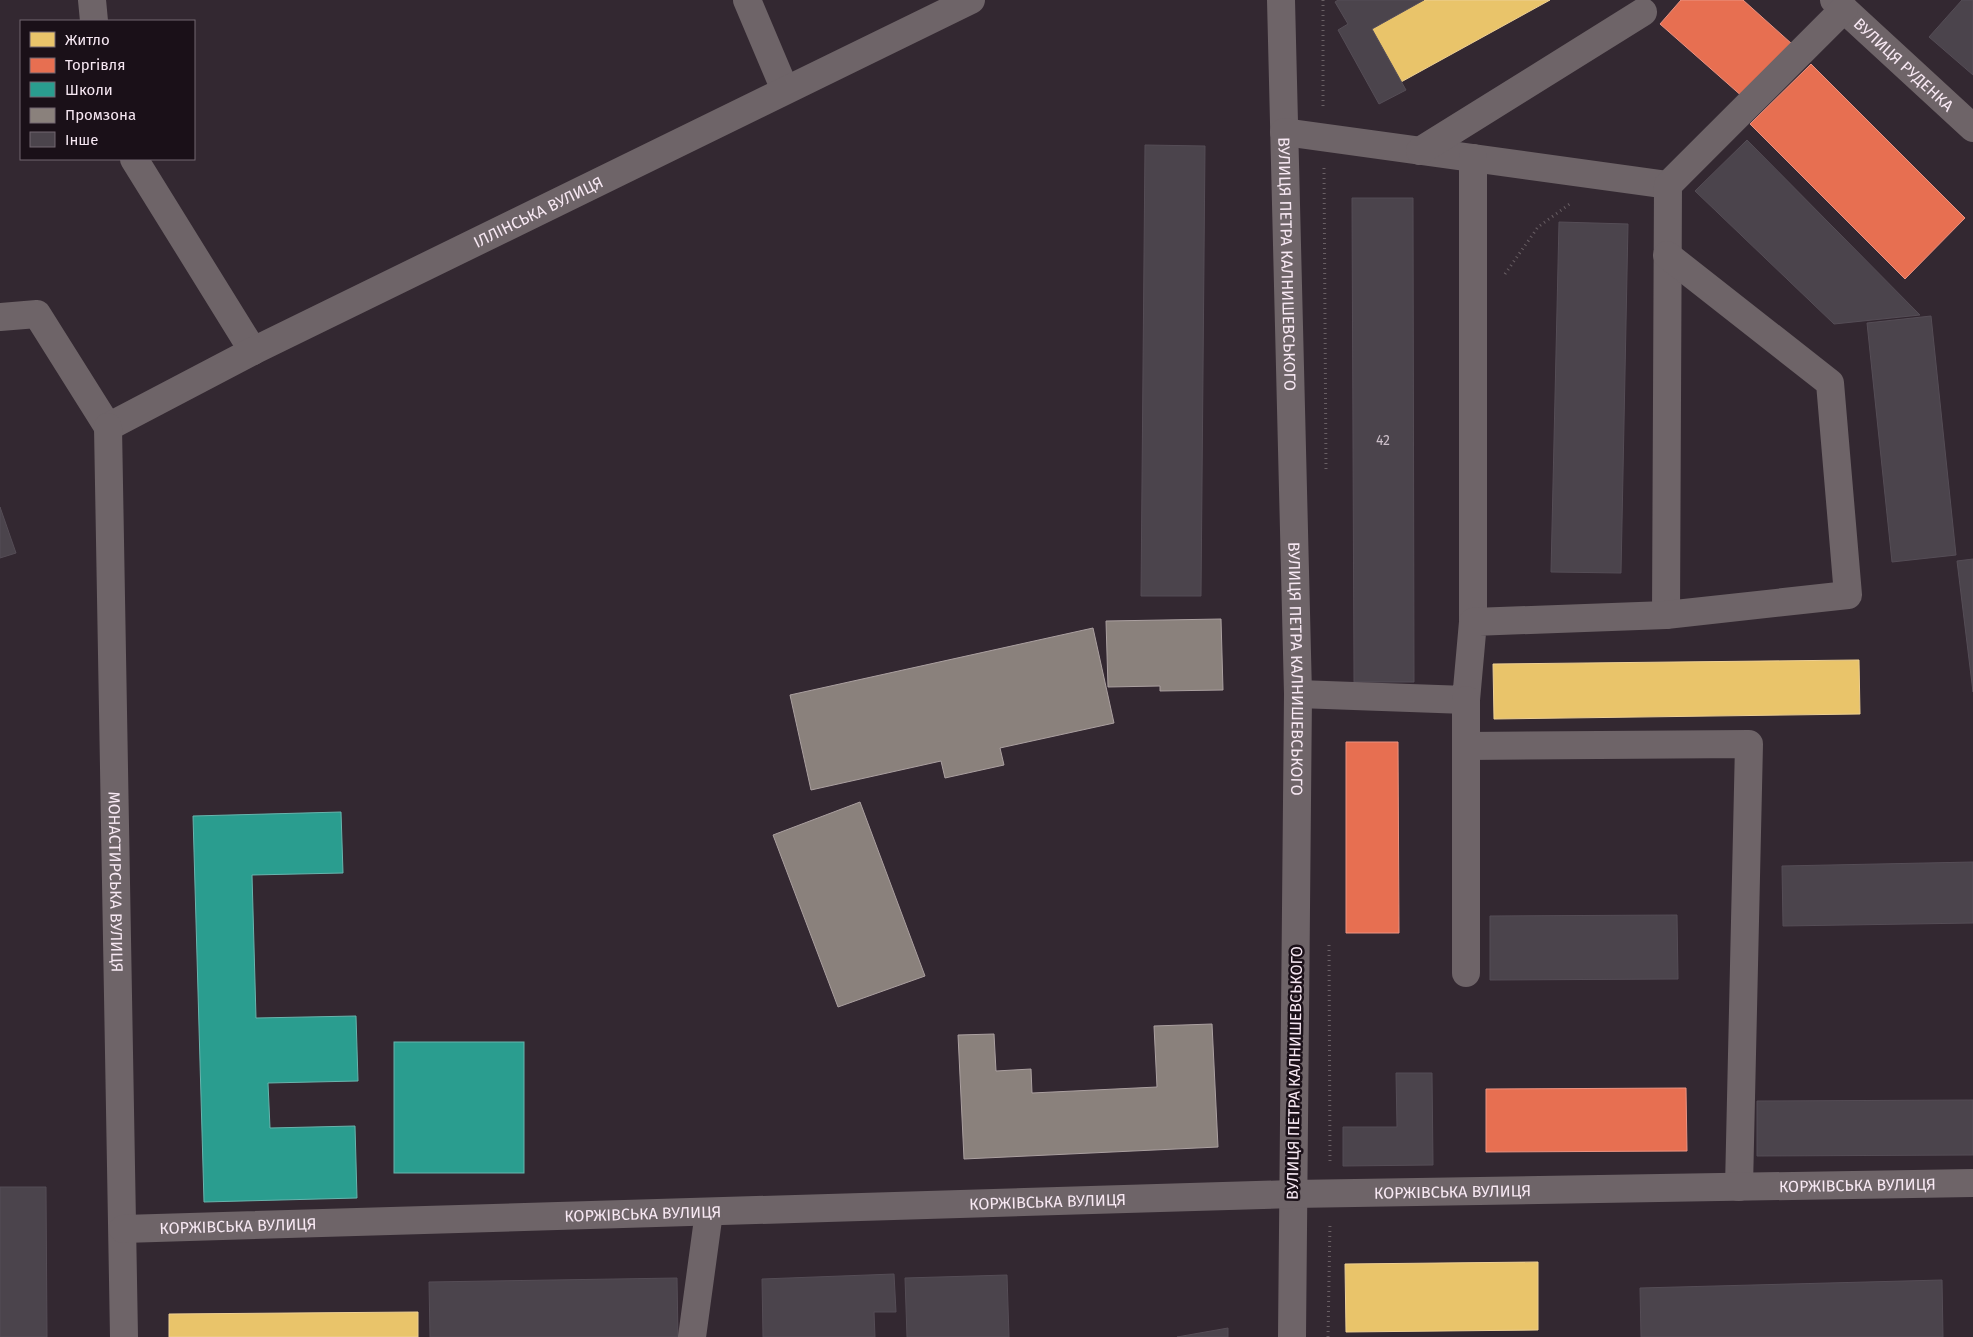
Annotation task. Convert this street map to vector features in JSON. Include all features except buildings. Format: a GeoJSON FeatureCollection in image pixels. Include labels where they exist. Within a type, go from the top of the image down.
{"type":"FeatureCollection","features":[{"type":"Feature","properties":{"kind":"street"},"geometry":{"type":"LineString","coordinates":[[92,0],[94,20]]}},
{"type":"Feature","properties":{"kind":"street"},"geometry":{"type":"LineString","coordinates":[[747,0],[785,90]]}},
{"type":"Feature","properties":{"kind":"street","name":"ІЛЛІНСЬКА ВУЛИЦЯ"},"geometry":{"type":"LineString","coordinates":[[108,427],[253,351],[970,0]]}},
{"type":"Feature","properties":{"kind":"street","name":"ВУЛИЦЯ ПЕТРА КАЛНИШЕВСЬКОГО"},"geometry":{"type":"LineString","coordinates":[[1281,0],[1298,694],[1292,1337]]}},
{"type":"Feature","properties":{"kind":"street"},"geometry":{"type":"LineString","coordinates":[[1666,615],[1668,185],[1839,5]]}},
{"type":"Feature","properties":{"kind":"street","name":"ВУЛИЦЯ РУДЕНКА"},"geometry":{"type":"LineString","coordinates":[[1839,5],[1973,128]]}},
{"type":"Feature","properties":{"kind":"street"},"geometry":{"type":"LineString","coordinates":[[1420,151],[1643,12]]}},
{"type":"Feature","properties":{"kind":"street"},"geometry":{"type":"LineString","coordinates":[[1284,132],[1668,185]]}},
{"type":"Feature","properties":{"kind":"street"},"geometry":{"type":"LineString","coordinates":[[1466,973],[1466,700],[1473,622],[1473,158]]}},
{"type":"Feature","properties":{"kind":"street"},"geometry":{"type":"LineString","coordinates":[[135,160],[253,351]]}},
{"type":"Feature","properties":{"kind":"street"},"geometry":{"type":"LineString","coordinates":[[1473,622],[1666,615],[1848,595],[1830,383],[1667,255]]}},
{"type":"Feature","properties":{"kind":"street"},"geometry":{"type":"LineString","coordinates":[[0,317],[37,314],[108,427]]}},
{"type":"Feature","properties":{"kind":"street","name":"МОНАСТИРСЬКА ВУЛИЦЯ"},"geometry":{"type":"LineString","coordinates":[[108,427],[124,1337]]}},
{"type":"Feature","properties":{"kind":"street"},"geometry":{"type":"LineString","coordinates":[[1298,694],[1466,700]]}},
{"type":"Feature","properties":{"kind":"street"},"geometry":{"type":"LineString","coordinates":[[1466,746],[1749,744],[1739,1187]]}},
{"type":"Feature","properties":{"kind":"street","name":"КОРЖІВСЬКА ВУЛИЦЯ"},"geometry":{"type":"LineString","coordinates":[[123,1229],[1293,1194],[1973,1183]]}},
{"type":"Feature","properties":{"kind":"street"},"geometry":{"type":"LineString","coordinates":[[692,1337],[709,1212]]}},
{"type":"Feature","properties":{"kind":"path"},"geometry":{"type":"LineString","coordinates":[[1500,281],[1538,227],[1575,200]]}}]}
